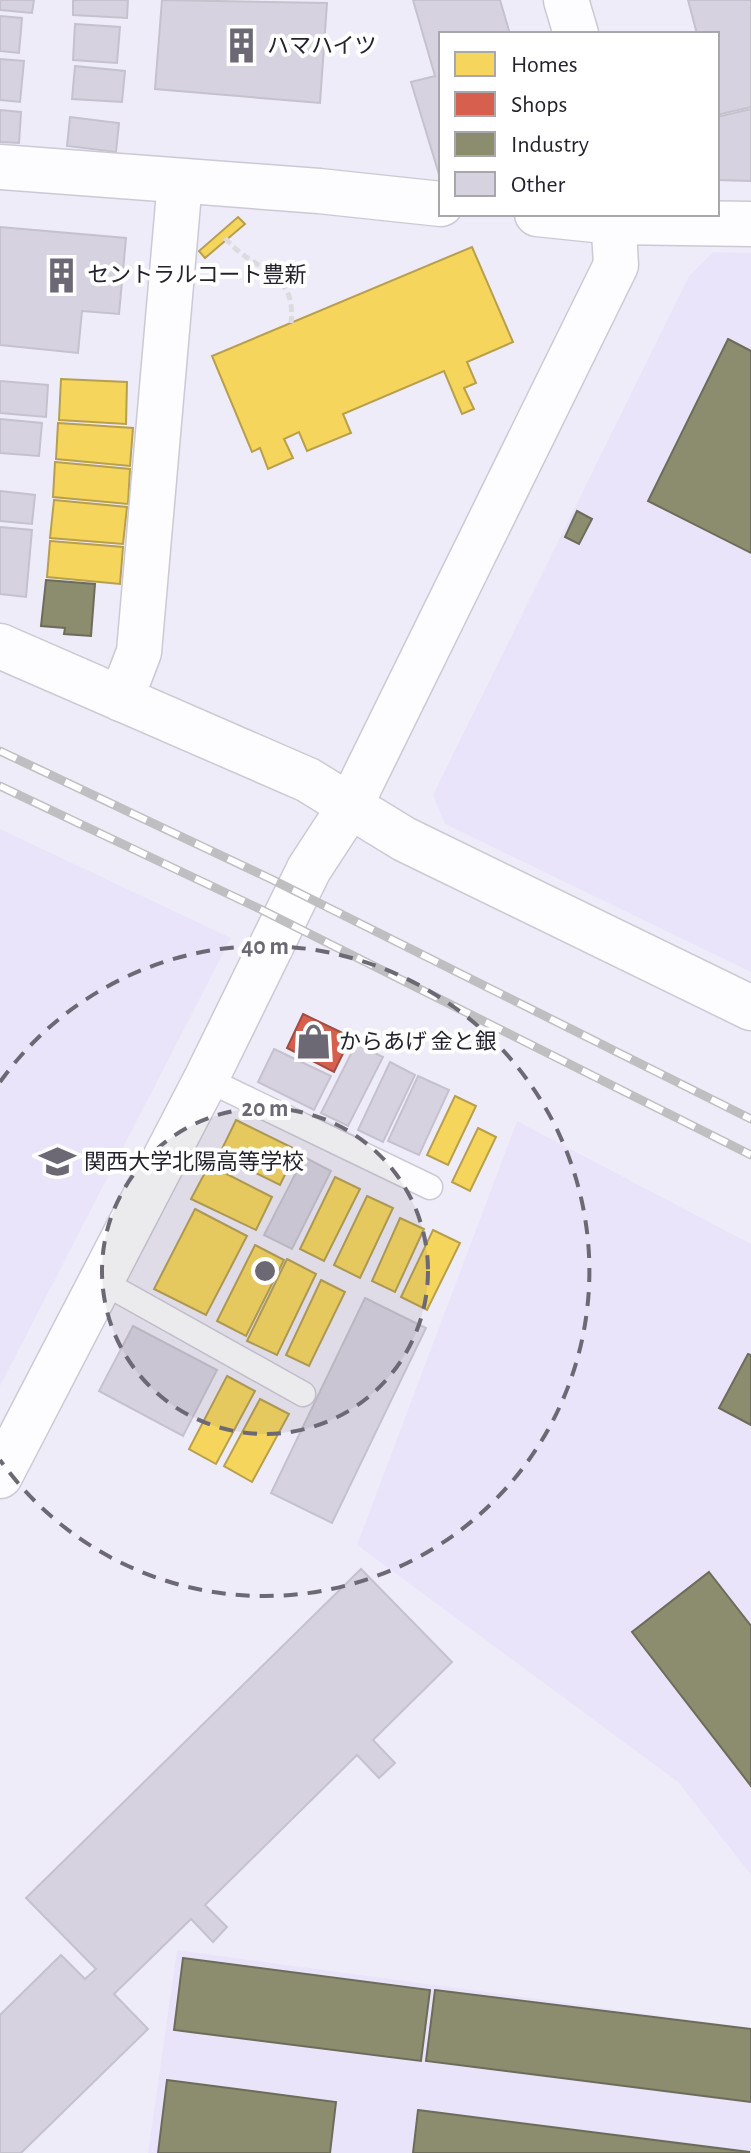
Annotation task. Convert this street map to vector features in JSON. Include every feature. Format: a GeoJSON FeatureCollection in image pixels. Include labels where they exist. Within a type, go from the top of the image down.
{"type":"FeatureCollection","features":[{"type":"Feature","properties":{"kind":"street"},"geometry":{"type":"LineString","coordinates":[[566,0],[575,32]]}},
{"type":"Feature","properties":{"kind":"street"},"geometry":{"type":"LineString","coordinates":[[0,167],[439,204]]}},
{"type":"Feature","properties":{"kind":"street"},"geometry":{"type":"LineString","coordinates":[[121,699],[139,652],[180,181]]}},
{"type":"Feature","properties":{"kind":"street"},"geometry":{"type":"LineString","coordinates":[[576,216],[751,224]]}},
{"type":"Feature","properties":{"kind":"street"},"geometry":{"type":"LineString","coordinates":[[0,1476],[206,1079],[309,869],[350,806],[616,265],[614,218]]}},
{"type":"Feature","properties":{"kind":"street"},"geometry":{"type":"LineString","coordinates":[[0,646],[308,780],[404,839],[751,1008]]}},
{"type":"Feature","properties":{"kind":"lane"},"geometry":{"type":"LineString","coordinates":[[206,1079],[430,1187]]}},
{"type":"Feature","properties":{"kind":"lane"},"geometry":{"type":"LineString","coordinates":[[101,1281],[303,1394]]}},
{"type":"Feature","properties":{"kind":"path"},"geometry":{"type":"LineString","coordinates":[[180,181],[236,251],[286,285],[294,301],[291,323]]}},
{"type":"Feature","properties":{"kind":"shaded area"},"geometry":{"type":"Polygon","coordinates":[[[713,252],[751,253],[751,972],[445,824],[433,795],[689,276],[713,252]]]}},
{"type":"Feature","properties":{"kind":"shaded area","name":"関西大学北陽高等学校"},"geometry":{"type":"Polygon","coordinates":[[[0,829],[231,938],[0,1386],[0,829]]]}},
{"type":"Feature","properties":{"kind":"shaded area"},"geometry":{"type":"Polygon","coordinates":[[[517,1121],[751,1244],[751,1875],[678,1782],[357,1545],[517,1121]]]}},
{"type":"Feature","properties":{"kind":"shaded area"},"geometry":{"type":"Polygon","coordinates":[[[177,1950],[751,2028],[751,2153],[148,2153],[177,1950]]]}},
{"type":"Feature","properties":{"kind":"building: Homes"},"geometry":{"type":"Polygon","coordinates":[[[238,217],[245,224],[205,258],[199,251],[238,217]]]}},
{"type":"Feature","properties":{"kind":"building: Homes"},"geometry":{"type":"Polygon","coordinates":[[[472,247],[513,342],[467,362],[476,383],[464,388],[474,409],[462,414],[444,371],[343,414],[351,433],[307,451],[299,432],[284,439],[293,458],[268,469],[260,448],[252,452],[212,356],[472,247]]]}},
{"type":"Feature","properties":{"kind":"building: Homes"},"geometry":{"type":"Polygon","coordinates":[[[61,379],[127,382],[126,424],[59,420],[61,379]]]}},
{"type":"Feature","properties":{"kind":"building: Homes"},"geometry":{"type":"Polygon","coordinates":[[[58,423],[133,428],[130,466],[56,459],[58,423]]]}},
{"type":"Feature","properties":{"kind":"building: Homes"},"geometry":{"type":"Polygon","coordinates":[[[55,462],[130,469],[128,504],[53,497],[55,462]]]}},
{"type":"Feature","properties":{"kind":"building: Homes"},"geometry":{"type":"Polygon","coordinates":[[[54,500],[127,507],[123,544],[50,538],[54,500]]]}},
{"type":"Feature","properties":{"kind":"building: Homes"},"geometry":{"type":"Polygon","coordinates":[[[50,541],[123,547],[120,584],[47,577],[50,541]]]}},
{"type":"Feature","properties":{"kind":"building: Homes"},"geometry":{"type":"Polygon","coordinates":[[[455,1096],[476,1106],[448,1165],[427,1155],[455,1096]]]}},
{"type":"Feature","properties":{"kind":"building: Homes"},"geometry":{"type":"Polygon","coordinates":[[[236,1120],[297,1150],[280,1185],[219,1155],[236,1120]]]}},
{"type":"Feature","properties":{"kind":"building: Homes"},"geometry":{"type":"Polygon","coordinates":[[[478,1128],[496,1137],[470,1191],[452,1182],[478,1128]]]}},
{"type":"Feature","properties":{"kind":"building: Homes"},"geometry":{"type":"Polygon","coordinates":[[[209,1165],[272,1197],[256,1230],[191,1199],[209,1165]]]}},
{"type":"Feature","properties":{"kind":"building: Homes"},"geometry":{"type":"Polygon","coordinates":[[[335,1177],[360,1189],[324,1261],[300,1249],[335,1177]]]}},
{"type":"Feature","properties":{"kind":"building: Homes"},"geometry":{"type":"Polygon","coordinates":[[[367,1196],[393,1208],[360,1278],[334,1265],[367,1196]]]}},
{"type":"Feature","properties":{"kind":"building: Homes"},"geometry":{"type":"Polygon","coordinates":[[[195,1209],[247,1236],[206,1315],[154,1289],[195,1209]]]}},
{"type":"Feature","properties":{"kind":"building: Homes"},"geometry":{"type":"Polygon","coordinates":[[[400,1218],[424,1229],[395,1292],[372,1281],[400,1218]]]}},
{"type":"Feature","properties":{"kind":"building: Homes"},"geometry":{"type":"Polygon","coordinates":[[[433,1230],[460,1243],[427,1310],[401,1297],[433,1230]]]}},
{"type":"Feature","properties":{"kind":"building: Homes"},"geometry":{"type":"Polygon","coordinates":[[[255,1245],[284,1260],[246,1336],[217,1321],[255,1245]]]}},
{"type":"Feature","properties":{"kind":"building: Homes"},"geometry":{"type":"Polygon","coordinates":[[[287,1259],[316,1274],[277,1355],[247,1341],[287,1259]]]}},
{"type":"Feature","properties":{"kind":"building: Homes"},"geometry":{"type":"Polygon","coordinates":[[[321,1280],[345,1292],[309,1366],[286,1355],[321,1280]]]}},
{"type":"Feature","properties":{"kind":"building: Homes"},"geometry":{"type":"Polygon","coordinates":[[[227,1376],[255,1391],[216,1464],[189,1449],[227,1376]]]}},
{"type":"Feature","properties":{"kind":"building: Homes"},"geometry":{"type":"Polygon","coordinates":[[[260,1399],[289,1414],[252,1482],[224,1466],[260,1399]]]}},
{"type":"Feature","properties":{"kind":"building: Shops"},"geometry":{"type":"Polygon","coordinates":[[[303,1014],[351,1037],[334,1072],[287,1048],[303,1014]]]}},
{"type":"Feature","properties":{"kind":"building: Industry"},"geometry":{"type":"Polygon","coordinates":[[[728,339],[751,351],[751,553],[648,501],[728,339]]]}},
{"type":"Feature","properties":{"kind":"building: Industry"},"geometry":{"type":"Polygon","coordinates":[[[577,511],[592,519],[579,544],[565,537],[577,511]]]}},
{"type":"Feature","properties":{"kind":"building: Industry"},"geometry":{"type":"Polygon","coordinates":[[[46,580],[95,584],[91,636],[64,634],[65,628],[41,626],[46,580]]]}},
{"type":"Feature","properties":{"kind":"building: Industry"},"geometry":{"type":"Polygon","coordinates":[[[748,1354],[751,1355],[751,1425],[719,1408],[748,1354]]]}},
{"type":"Feature","properties":{"kind":"building: Industry"},"geometry":{"type":"Polygon","coordinates":[[[709,1572],[751,1626],[751,1786],[632,1632],[709,1572]]]}},
{"type":"Feature","properties":{"kind":"building: Industry"},"geometry":{"type":"Polygon","coordinates":[[[183,1958],[430,1990],[421,2061],[174,2030],[183,1958]]]}},
{"type":"Feature","properties":{"kind":"building: Industry"},"geometry":{"type":"Polygon","coordinates":[[[435,1990],[751,2029],[751,2102],[426,2061],[435,1990]]]}},
{"type":"Feature","properties":{"kind":"building: Industry"},"geometry":{"type":"Polygon","coordinates":[[[167,2080],[336,2102],[330,2153],[158,2153],[167,2080]]]}},
{"type":"Feature","properties":{"kind":"building: Industry"},"geometry":{"type":"Polygon","coordinates":[[[418,2110],[749,2152],[749,2153],[413,2153],[418,2110]]]}},
{"type":"Feature","properties":{"kind":"building: Other"},"geometry":{"type":"Polygon","coordinates":[[[0,0],[34,0],[32,13],[0,10],[0,0]]]}},
{"type":"Feature","properties":{"kind":"building: Other"},"geometry":{"type":"Polygon","coordinates":[[[73,0],[128,0],[127,18],[73,15],[73,0]]]}},
{"type":"Feature","properties":{"kind":"building: Other","name":"ハマハイツ"},"geometry":{"type":"Polygon","coordinates":[[[162,0],[327,3],[320,103],[155,89],[162,0]]]}},
{"type":"Feature","properties":{"kind":"building: Other"},"geometry":{"type":"Polygon","coordinates":[[[413,0],[500,0],[509,32],[439,32],[439,174],[411,82],[435,76],[413,0]]]}},
{"type":"Feature","properties":{"kind":"building: Other"},"geometry":{"type":"Polygon","coordinates":[[[688,0],[751,0],[751,107],[719,115],[719,32],[696,32],[688,0]]]}},
{"type":"Feature","properties":{"kind":"building: Other"},"geometry":{"type":"Polygon","coordinates":[[[0,16],[22,18],[19,53],[0,51],[0,16]]]}},
{"type":"Feature","properties":{"kind":"building: Other"},"geometry":{"type":"Polygon","coordinates":[[[75,24],[120,27],[117,63],[73,60],[75,24]]]}},
{"type":"Feature","properties":{"kind":"building: Other"},"geometry":{"type":"Polygon","coordinates":[[[0,59],[24,61],[20,102],[0,100],[0,59]]]}},
{"type":"Feature","properties":{"kind":"building: Other"},"geometry":{"type":"Polygon","coordinates":[[[75,66],[125,71],[122,102],[72,99],[75,66]]]}},
{"type":"Feature","properties":{"kind":"building: Other"},"geometry":{"type":"Polygon","coordinates":[[[751,109],[751,181],[719,180],[719,117],[751,109]]]}},
{"type":"Feature","properties":{"kind":"building: Other"},"geometry":{"type":"Polygon","coordinates":[[[0,110],[21,112],[19,143],[0,142],[0,110]]]}},
{"type":"Feature","properties":{"kind":"building: Other"},"geometry":{"type":"Polygon","coordinates":[[[70,117],[119,123],[116,152],[67,146],[70,117]]]}},
{"type":"Feature","properties":{"kind":"building: Other","name":"セントラルコート豊新"},"geometry":{"type":"Polygon","coordinates":[[[0,227],[126,238],[119,314],[82,311],[78,353],[0,345],[0,227]]]}},
{"type":"Feature","properties":{"kind":"building: Other"},"geometry":{"type":"Polygon","coordinates":[[[0,381],[48,385],[46,417],[0,413],[0,381]]]}},
{"type":"Feature","properties":{"kind":"building: Other"},"geometry":{"type":"Polygon","coordinates":[[[0,419],[42,423],[39,456],[0,453],[0,419]]]}},
{"type":"Feature","properties":{"kind":"building: Other"},"geometry":{"type":"Polygon","coordinates":[[[0,491],[35,495],[32,524],[0,521],[0,491]]]}},
{"type":"Feature","properties":{"kind":"building: Other"},"geometry":{"type":"Polygon","coordinates":[[[0,527],[32,530],[26,597],[0,594],[0,527]]]}},
{"type":"Feature","properties":{"kind":"building: Other"},"geometry":{"type":"Polygon","coordinates":[[[356,1044],[383,1057],[348,1126],[321,1113],[356,1044]]]}},
{"type":"Feature","properties":{"kind":"building: Other"},"geometry":{"type":"Polygon","coordinates":[[[274,1049],[331,1076],[314,1110],[258,1082],[274,1049]]]}},
{"type":"Feature","properties":{"kind":"building: Other"},"geometry":{"type":"Polygon","coordinates":[[[390,1062],[415,1075],[383,1142],[358,1130],[390,1062]]]}},
{"type":"Feature","properties":{"kind":"building: Other"},"geometry":{"type":"Polygon","coordinates":[[[418,1076],[449,1090],[419,1155],[388,1141],[418,1076]]]}},
{"type":"Feature","properties":{"kind":"building: Other"},"geometry":{"type":"Polygon","coordinates":[[[304,1157],[331,1171],[292,1249],[264,1235],[304,1157]]]}},
{"type":"Feature","properties":{"kind":"building: Other"},"geometry":{"type":"Polygon","coordinates":[[[365,1298],[426,1328],[332,1523],[271,1493],[365,1298]]]}},
{"type":"Feature","properties":{"kind":"building: Other"},"geometry":{"type":"Polygon","coordinates":[[[133,1326],[217,1370],[183,1436],[99,1391],[133,1326]]]}},
{"type":"Feature","properties":{"kind":"building: Other"},"geometry":{"type":"Polygon","coordinates":[[[361,1569],[452,1662],[373,1740],[395,1763],[379,1778],[357,1755],[205,1905],[227,1927],[213,1942],[191,1919],[114,1994],[148,2029],[21,2153],[0,2153],[0,2015],[61,1955],[85,1979],[96,1969],[26,1898],[361,1569]]]}},
{"type":"Feature","properties":{"kind":"railway"},"geometry":{"type":"LineString","coordinates":[[0,751],[271,879],[751,1119]]}},
{"type":"Feature","properties":{"kind":"railway"},"geometry":{"type":"LineString","coordinates":[[0,786],[260,909],[751,1155]]}},
{"type":"Feature","properties":{"kind":"place","name":"ハマハイツ"},"geometry":{"type":"Point","coordinates":[241,46]}},
{"type":"Feature","properties":{"kind":"place","name":"セントラルコート豊新"},"geometry":{"type":"Point","coordinates":[61,275]}},
{"type":"Feature","properties":{"kind":"place","name":"からあげ 金と銀"},"geometry":{"type":"Point","coordinates":[313,1042]}},
{"type":"Feature","properties":{"kind":"place","name":"関西大学北陽高等学校"},"geometry":{"type":"Point","coordinates":[58,1162]}}]}
